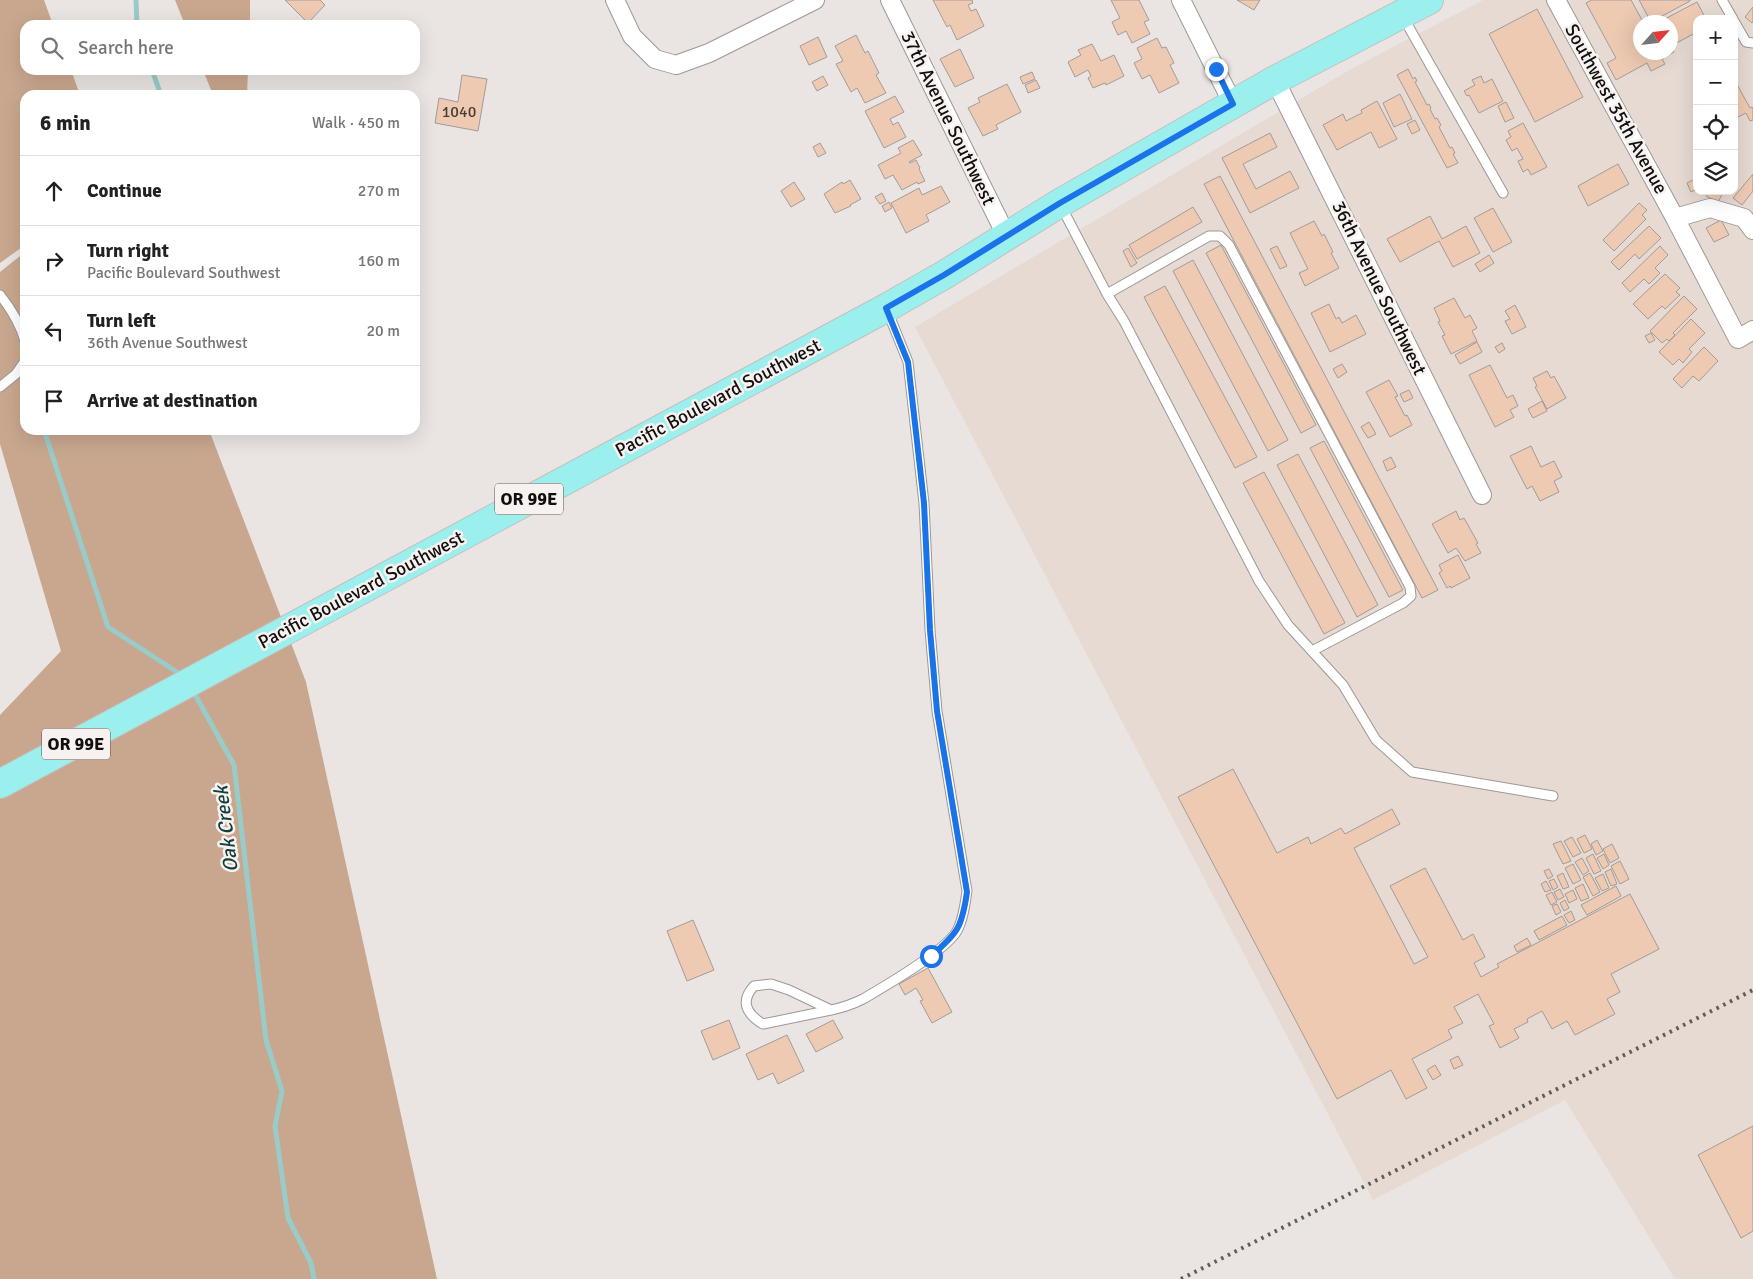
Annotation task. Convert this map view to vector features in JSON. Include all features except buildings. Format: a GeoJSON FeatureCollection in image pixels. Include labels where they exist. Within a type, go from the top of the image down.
{"type":"FeatureCollection","features":[{"type":"Feature","properties":{"kind":"main road","name":"Pacific Boulevard Southwest"},"geometry":{"type":"LineString","coordinates":[[0,784],[886,308],[1007,237],[1060,203],[1275,80],[1429,0]]}},
{"type":"Feature","properties":{"kind":"street"},"geometry":{"type":"LineString","coordinates":[[615,0],[632,36],[655,59],[676,65],[709,53],[815,0]]}},
{"type":"Feature","properties":{"kind":"street","name":"37th Avenue Southwest"},"geometry":{"type":"LineString","coordinates":[[890,0],[1007,237]]}},
{"type":"Feature","properties":{"kind":"street"},"geometry":{"type":"LineString","coordinates":[[1181,0],[1233,104]]}},
{"type":"Feature","properties":{"kind":"street","name":"Southwest 35th Avenue"},"geometry":{"type":"LineString","coordinates":[[1556,0],[1738,338],[1753,330]]}},
{"type":"Feature","properties":{"kind":"street","name":"36th Avenue Southwest"},"geometry":{"type":"LineString","coordinates":[[1275,80],[1482,495]]}},
{"type":"Feature","properties":{"kind":"street","name":"Southwest 35th Avenue"},"geometry":{"type":"LineString","coordinates":[[1675,218],[1710,208],[1744,218],[1753,230]]}},
{"type":"Feature","properties":{"kind":"lane"},"geometry":{"type":"LineString","coordinates":[[1722,0],[1731,15]]}},
{"type":"Feature","properties":{"kind":"lane"},"geometry":{"type":"LineString","coordinates":[[1402,14],[1503,192]]}},
{"type":"Feature","properties":{"kind":"lane"},"geometry":{"type":"LineString","coordinates":[[1738,27],[1746,42],[1753,43]]}},
{"type":"Feature","properties":{"kind":"lane"},"geometry":{"type":"LineString","coordinates":[[1060,203],[1107,294],[1124,321],[1259,581],[1288,625],[1343,685],[1376,740],[1412,772],[1553,796]]}},
{"type":"Feature","properties":{"kind":"lane"},"geometry":{"type":"LineString","coordinates":[[1107,294],[1209,236],[1220,236],[1229,245],[1410,587],[1411,596],[1404,603],[1312,652]]}},
{"type":"Feature","properties":{"kind":"lane"},"geometry":{"type":"LineString","coordinates":[[0,295],[20,325]]}},
{"type":"Feature","properties":{"kind":"lane"},"geometry":{"type":"LineString","coordinates":[[831,1010],[789,990],[771,984],[754,986],[747,994],[746,1005],[753,1019],[762,1024],[831,1010],[862,1000],[931,956],[947,943],[958,930],[964,912],[967,892],[937,711],[930,630],[924,503],[908,362],[886,308]]}},
{"type":"Feature","properties":{"kind":"lane"},"geometry":{"type":"LineString","coordinates":[[0,387],[20,368]]}},
{"type":"Feature","properties":{"kind":"shaded area"},"geometry":{"type":"Polygon","coordinates":[[[0,0],[44,0],[51,20],[20,20],[20,75],[73,75],[78,90],[20,90],[20,249],[0,263],[0,0]]]}},
{"type":"Feature","properties":{"kind":"shaded area"},"geometry":{"type":"Polygon","coordinates":[[[175,0],[250,0],[250,20],[183,20],[175,0]]]}},
{"type":"Feature","properties":{"kind":"shaded area"},"geometry":{"type":"Polygon","coordinates":[[[1483,0],[1753,0],[1753,1279],[1675,1279],[1565,1100],[1373,1200],[915,327],[1351,69],[1483,0]]]}},
{"type":"Feature","properties":{"kind":"shaded area"},"geometry":{"type":"Polygon","coordinates":[[[205,75],[248,75],[247,90],[211,90],[205,75]]]}},
{"type":"Feature","properties":{"kind":"shaded area"},"geometry":{"type":"Polygon","coordinates":[[[20,256],[20,435],[211,435],[306,682],[437,1279],[0,1279],[0,715],[61,651],[0,444],[0,272],[20,256]]]}},
{"type":"Feature","properties":{"kind":"waterway","name":"Oak Creek"},"geometry":{"type":"LineString","coordinates":[[136,0],[137,20]]}},
{"type":"Feature","properties":{"kind":"waterway","name":"Oak Creek"},"geometry":{"type":"LineString","coordinates":[[154,75],[159,90]]}},
{"type":"Feature","properties":{"kind":"waterway","name":"Oak Creek"},"geometry":{"type":"LineString","coordinates":[[46,435],[108,627],[183,676]]}},
{"type":"Feature","properties":{"kind":"waterway","name":"Oak Creek"},"geometry":{"type":"LineString","coordinates":[[192,689],[234,765],[266,1040],[282,1091],[275,1126],[288,1218],[311,1263],[314,1279]]}},
{"type":"Feature","properties":{"kind":"railway"},"geometry":{"type":"LineString","coordinates":[[1181,1279],[1753,990]]}},
{"type":"Feature","properties":{"kind":"route"},"geometry":{"type":"LineString","coordinates":[[931,956],[947,943],[958,930],[964,912],[967,892],[937,711],[930,630],[924,503],[908,362],[886,308],[1007,237],[1060,203],[1233,104],[1216,69]]}}]}
